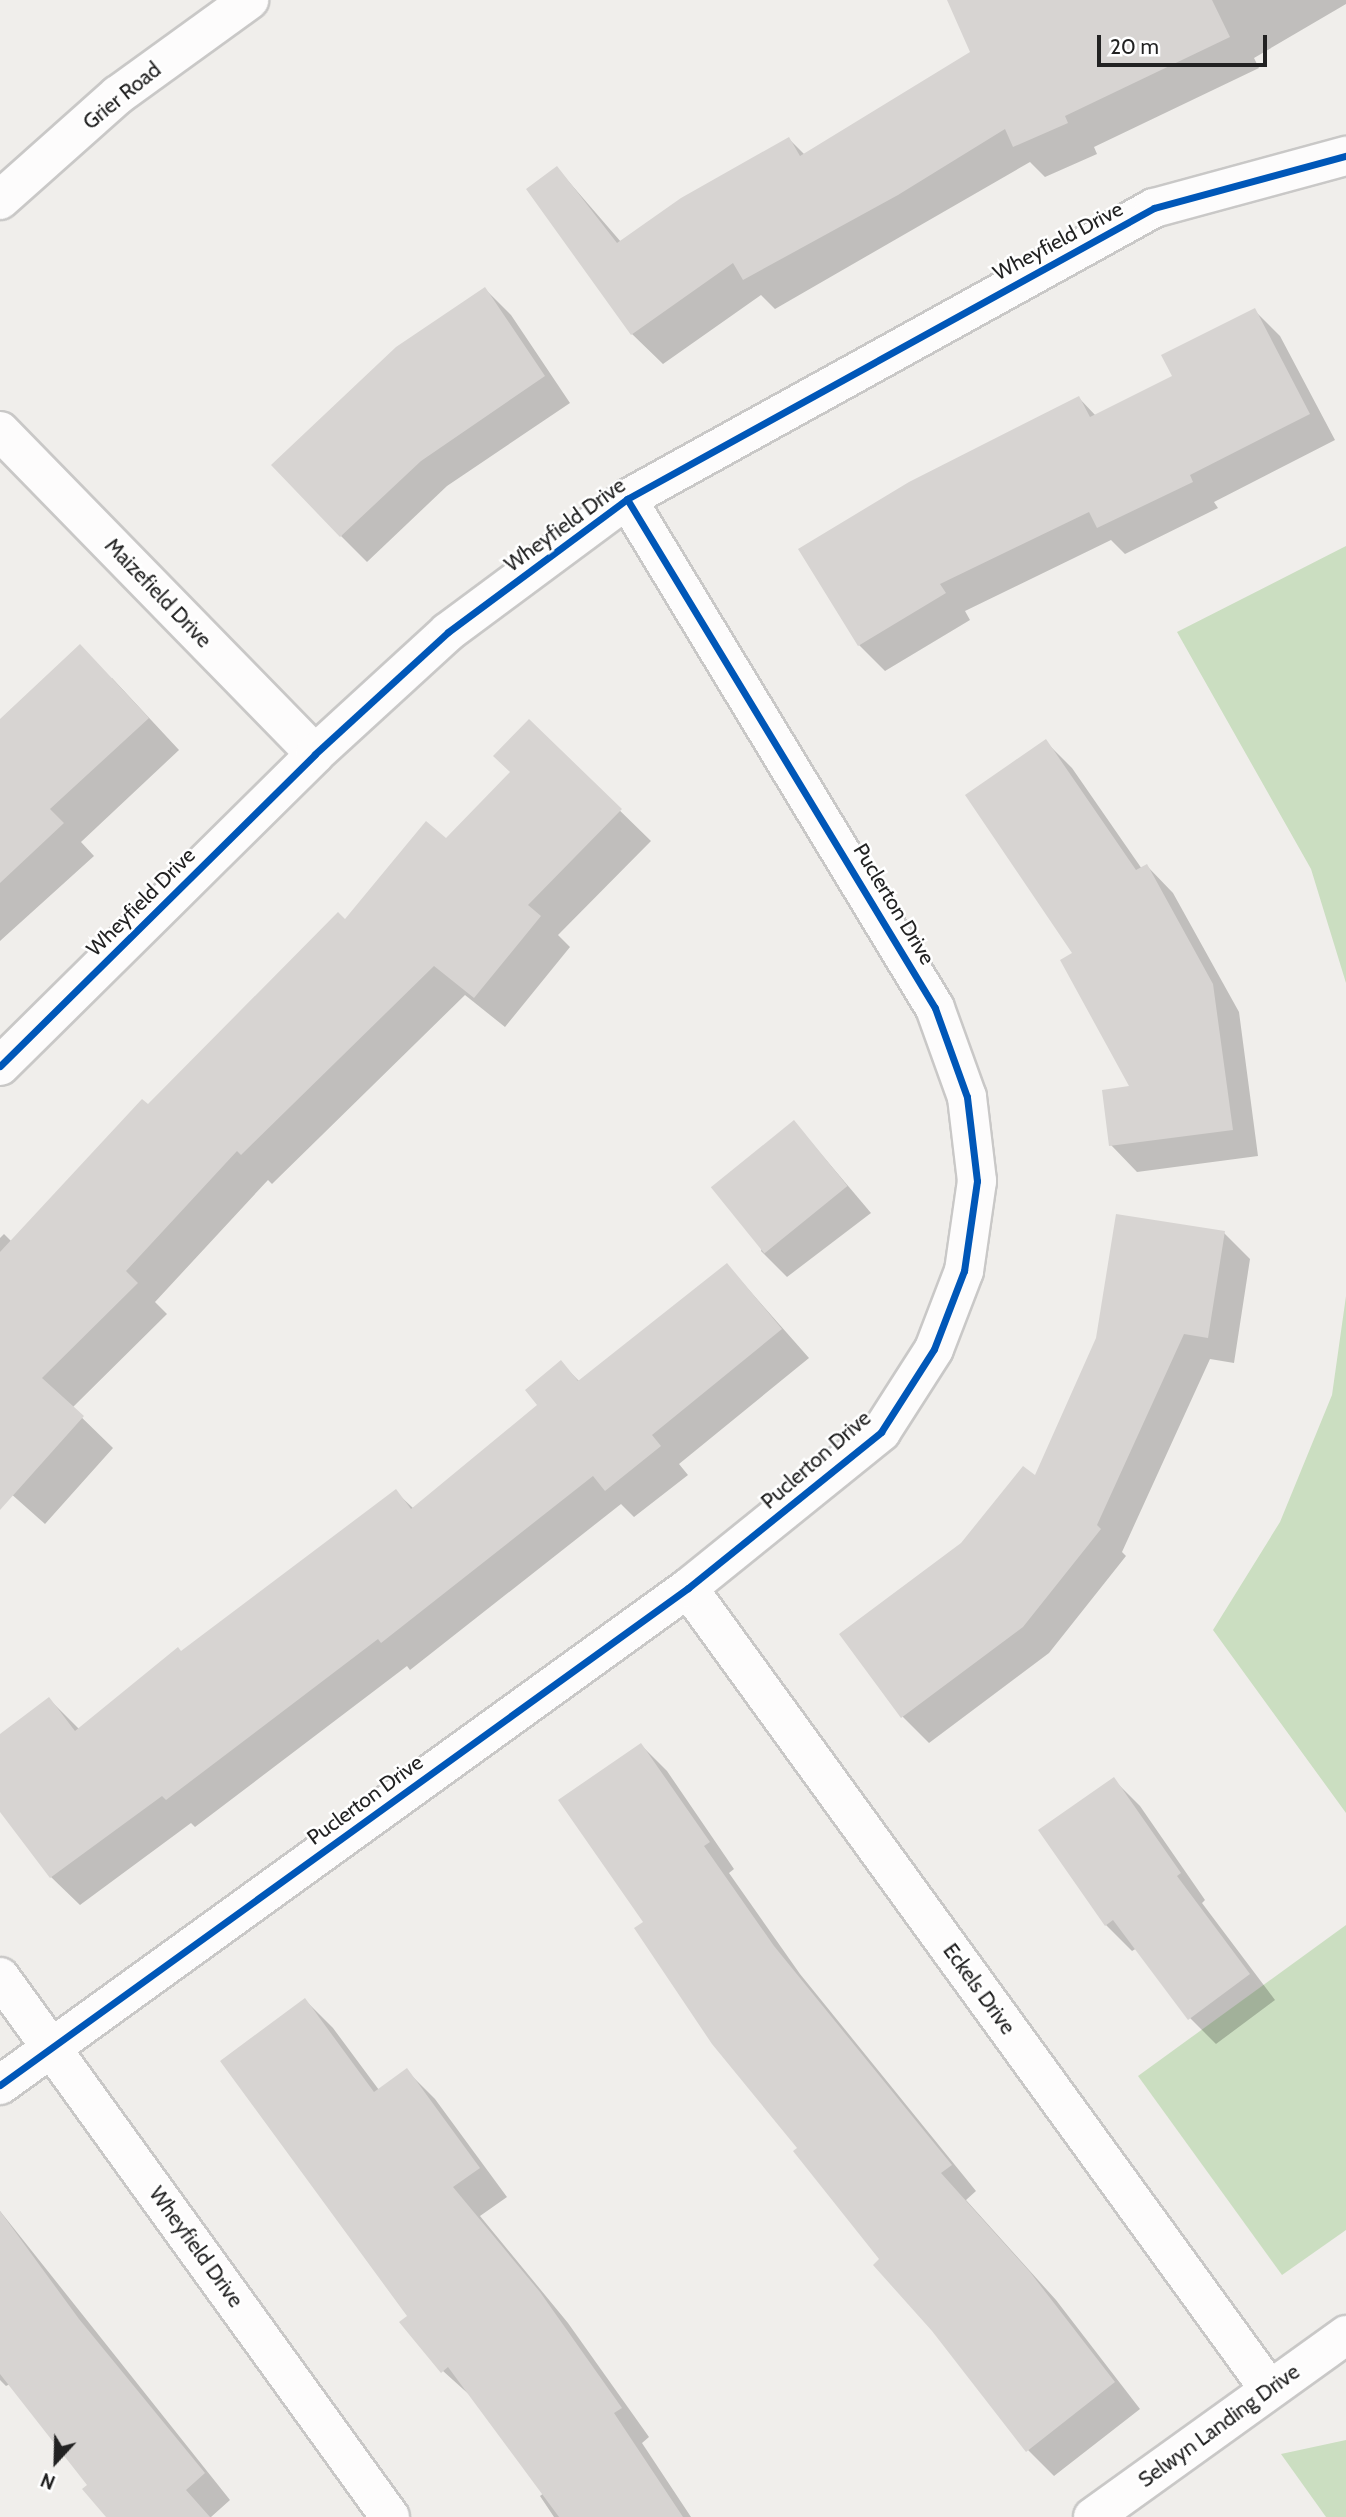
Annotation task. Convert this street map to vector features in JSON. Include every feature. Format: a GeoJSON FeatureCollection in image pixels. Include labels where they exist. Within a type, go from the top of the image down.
{"type":"FeatureCollection","features":[{"type":"Feature","properties":{"kind":"street","name":"Grier Road"},"geometry":{"type":"LineString","coordinates":[[0,200],[118,95],[250,0]]}},
{"type":"Feature","properties":{"kind":"street","name":"Wheyfield Drive"},"geometry":{"type":"LineString","coordinates":[[0,1066],[315,754],[448,632],[627,499],[1154,208],[1346,156]]}},
{"type":"Feature","properties":{"kind":"street","name":"Maizefield Drive"},"geometry":{"type":"LineString","coordinates":[[0,431],[315,754]]}},
{"type":"Feature","properties":{"kind":"street","name":"Puclerton Drive"},"geometry":{"type":"LineString","coordinates":[[0,2085],[688,1588],[881,1432],[934,1349],[964,1271],[977,1181],[967,1097],[935,1008],[627,499]]}},
{"type":"Feature","properties":{"kind":"street","name":"Eckels Drive"},"geometry":{"type":"LineString","coordinates":[[688,1588],[1269,2389]]}},
{"type":"Feature","properties":{"kind":"street","name":"Wheyfield Drive"},"geometry":{"type":"LineString","coordinates":[[0,1977],[390,2517]]}},
{"type":"Feature","properties":{"kind":"street","name":"Selwyn Landing Drive"},"geometry":{"type":"LineString","coordinates":[[1093,2517],[1346,2335]]}},
{"type":"Feature","properties":{"kind":"green space"},"geometry":{"type":"Polygon","coordinates":[[[1346,546],[1346,983],[1311,869],[1177,632],[1346,546]]]}},
{"type":"Feature","properties":{"kind":"green space"},"geometry":{"type":"Polygon","coordinates":[[[1346,1296],[1346,1813],[1213,1630],[1280,1522],[1332,1395],[1346,1296]]]}},
{"type":"Feature","properties":{"kind":"green space"},"geometry":{"type":"Polygon","coordinates":[[[1346,1925],[1346,2230],[1282,2275],[1138,2076],[1346,1925]]]}},
{"type":"Feature","properties":{"kind":"green space"},"geometry":{"type":"Polygon","coordinates":[[[1346,2440],[1346,2517],[1326,2517],[1281,2454],[1346,2440]]]}},
{"type":"Feature","properties":{"kind":"building"},"geometry":{"type":"Polygon","coordinates":[[[947,0],[1212,0],[1230,37],[1065,116],[1068,123],[1013,147],[1005,129],[898,195],[743,280],[733,263],[631,335],[526,189],[557,166],[617,243],[681,198],[789,137],[800,156],[970,52],[947,0]]]}},
{"type":"Feature","properties":{"kind":"building"},"geometry":{"type":"Polygon","coordinates":[[[485,287],[545,376],[421,461],[340,537],[271,465],[396,347],[485,287]]]}},
{"type":"Feature","properties":{"kind":"building"},"geometry":{"type":"Polygon","coordinates":[[[1255,308],[1310,414],[1190,475],[1193,482],[1097,528],[1089,512],[940,584],[946,593],[858,646],[798,549],[909,482],[1079,396],[1090,417],[1172,376],[1161,355],[1255,308]]]}},
{"type":"Feature","properties":{"kind":"building"},"geometry":{"type":"Polygon","coordinates":[[[80,644],[149,718],[50,809],[64,823],[0,883],[0,719],[80,644]]]}},
{"type":"Feature","properties":{"kind":"building"},"geometry":{"type":"Polygon","coordinates":[[[529,719],[622,809],[528,905],[541,916],[474,998],[434,966],[241,1155],[237,1151],[126,1271],[138,1283],[42,1378],[84,1416],[0,1510],[0,1252],[142,1099],[148,1104],[338,912],[345,919],[426,821],[446,838],[510,772],[493,756],[529,719]]]}},
{"type":"Feature","properties":{"kind":"building"},"geometry":{"type":"Polygon","coordinates":[[[1046,739],[1136,870],[1147,864],[1213,984],[1233,1130],[1109,1146],[1102,1090],[1129,1086],[1060,960],[1072,953],[965,795],[1046,739]]]}},
{"type":"Feature","properties":{"kind":"building"},"geometry":{"type":"Polygon","coordinates":[[[794,1120],[847,1186],[764,1253],[711,1187],[794,1120]]]}},
{"type":"Feature","properties":{"kind":"building"},"geometry":{"type":"Polygon","coordinates":[[[1116,1214],[1225,1231],[1208,1338],[1184,1334],[1097,1525],[1101,1529],[1023,1627],[901,1718],[839,1634],[961,1543],[1023,1466],[1035,1475],[1096,1338],[1116,1214]]]}},
{"type":"Feature","properties":{"kind":"building"},"geometry":{"type":"Polygon","coordinates":[[[727,1263],[782,1329],[652,1435],[661,1446],[605,1491],[593,1476],[381,1643],[378,1639],[166,1800],[162,1796],[50,1878],[0,1812],[0,1734],[49,1697],[75,1731],[178,1647],[181,1651],[396,1489],[411,1509],[537,1405],[525,1390],[561,1360],[578,1381],[727,1263]]]}},
{"type":"Feature","properties":{"kind":"building"},"geometry":{"type":"Polygon","coordinates":[[[641,1743],[710,1842],[704,1846],[774,1946],[952,2165],[941,2173],[1030,2272],[1115,2382],[1026,2452],[932,2331],[873,2265],[879,2259],[793,2151],[797,2148],[712,2044],[634,1928],[643,1922],[558,1800],[641,1743]]]}},
{"type":"Feature","properties":{"kind":"building"},"geometry":{"type":"Polygon","coordinates":[[[1114,1777],[1181,1873],[1177,1876],[1250,1974],[1188,2020],[1113,1920],[1105,1926],[1038,1830],[1114,1777]]]}},
{"type":"Feature","properties":{"kind":"building"},"geometry":{"type":"Polygon","coordinates":[[[305,1998],[374,2092],[407,2068],[480,2168],[453,2187],[540,2292],[622,2408],[614,2413],[683,2517],[559,2517],[448,2367],[441,2373],[399,2322],[407,2316],[220,2061],[305,1998]]]}},
{"type":"Feature","properties":{"kind":"building"},"geometry":{"type":"Polygon","coordinates":[[[0,2211],[79,2319],[205,2473],[186,2490],[210,2517],[106,2517],[82,2489],[87,2485],[0,2374],[0,2211]]]}},
{"type":"Feature","properties":{"kind":"cycle path"},"geometry":{"type":"LineString","coordinates":[[0,1066],[315,754],[448,632],[627,499],[1154,208],[1346,156]]}},
{"type":"Feature","properties":{"kind":"cycle path"},"geometry":{"type":"LineString","coordinates":[[0,2085],[688,1588],[881,1432],[934,1349],[964,1271],[977,1181],[967,1097],[935,1008],[627,499]]}}]}
